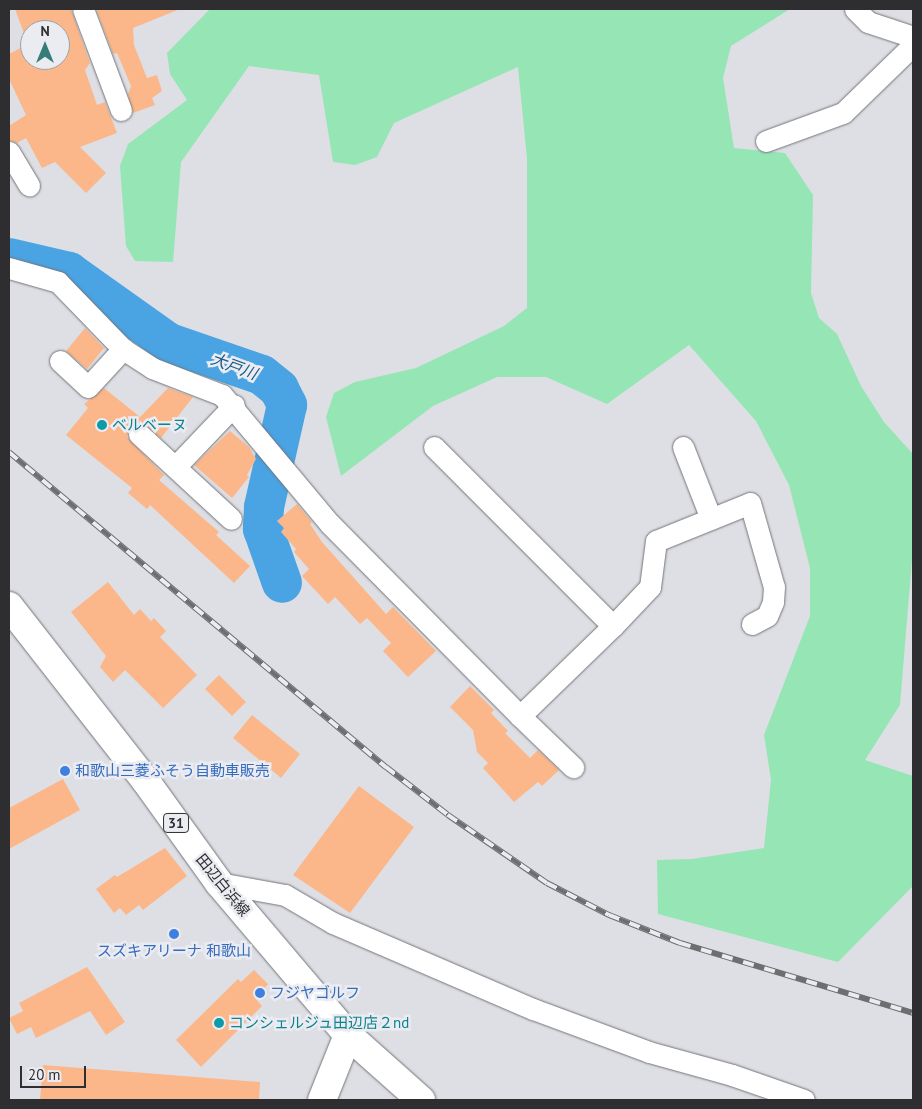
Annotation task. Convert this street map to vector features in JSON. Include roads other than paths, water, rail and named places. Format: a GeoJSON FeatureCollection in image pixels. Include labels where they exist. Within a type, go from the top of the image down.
{"type":"FeatureCollection","features":[{"type":"Feature","properties":{"kind":"main road","name":"田辺白浜線"},"geometry":{"type":"LineString","coordinates":[[9,606],[144,780],[219,883],[348,1036],[421,1100]]}},
{"type":"Feature","properties":{"kind":"main road"},"geometry":{"type":"LineString","coordinates":[[322,1100],[348,1036]]}},
{"type":"Feature","properties":{"kind":"street"},"geometry":{"type":"LineString","coordinates":[[83,9],[121,110]]}},
{"type":"Feature","properties":{"kind":"street"},"geometry":{"type":"LineString","coordinates":[[855,9],[868,22],[913,38]]}},
{"type":"Feature","properties":{"kind":"street"},"geometry":{"type":"LineString","coordinates":[[766,141],[843,113],[913,45]]}},
{"type":"Feature","properties":{"kind":"street"},"geometry":{"type":"LineString","coordinates":[[9,152],[29,186]]}},
{"type":"Feature","properties":{"kind":"street"},"geometry":{"type":"LineString","coordinates":[[9,268],[58,282],[124,349],[152,368],[222,394],[234,406],[330,524],[573,767]]}},
{"type":"Feature","properties":{"kind":"street"},"geometry":{"type":"LineString","coordinates":[[60,361],[88,387],[124,349]]}},
{"type":"Feature","properties":{"kind":"street"},"geometry":{"type":"LineString","coordinates":[[176,466],[234,406]]}},
{"type":"Feature","properties":{"kind":"street"},"geometry":{"type":"LineString","coordinates":[[139,434],[231,518]]}},
{"type":"Feature","properties":{"kind":"street"},"geometry":{"type":"LineString","coordinates":[[434,447],[613,626]]}},
{"type":"Feature","properties":{"kind":"street"},"geometry":{"type":"LineString","coordinates":[[683,447],[711,519]]}},
{"type":"Feature","properties":{"kind":"street"},"geometry":{"type":"LineString","coordinates":[[520,716],[613,626],[650,587],[656,541],[750,503],[774,587],[773,602],[767,616],[752,624]]}},
{"type":"Feature","properties":{"kind":"street"},"geometry":{"type":"LineString","coordinates":[[219,883],[285,895],[333,924],[532,1009],[649,1052],[692,1063],[804,1100]]}},
{"type":"Feature","properties":{"kind":"waterway","name":"大戸川"},"geometry":{"type":"LineString","coordinates":[[9,258],[69,272],[169,343],[262,375],[279,389],[287,405],[264,507],[263,529],[282,583]]}},
{"type":"Feature","properties":{"kind":"railway"},"geometry":{"type":"LineString","coordinates":[[9,452],[386,767],[448,815],[547,883],[609,915],[680,943],[913,1013]]}},
{"type":"Feature","properties":{"kind":"place","name":"ベルベーヌ"},"geometry":{"type":"Point","coordinates":[102,425]}},
{"type":"Feature","properties":{"kind":"place","name":"和歌山三菱ふそう自動車販売"},"geometry":{"type":"Point","coordinates":[65,771]}},
{"type":"Feature","properties":{"kind":"place","name":"スズキアリーナ 和歌山"},"geometry":{"type":"Point","coordinates":[174,934]}},
{"type":"Feature","properties":{"kind":"place","name":"フジヤゴルフ"},"geometry":{"type":"Point","coordinates":[260,993]}},
{"type":"Feature","properties":{"kind":"place","name":"コンシェルジュ田辺店２nd"},"geometry":{"type":"Point","coordinates":[219,1023]}}]}
